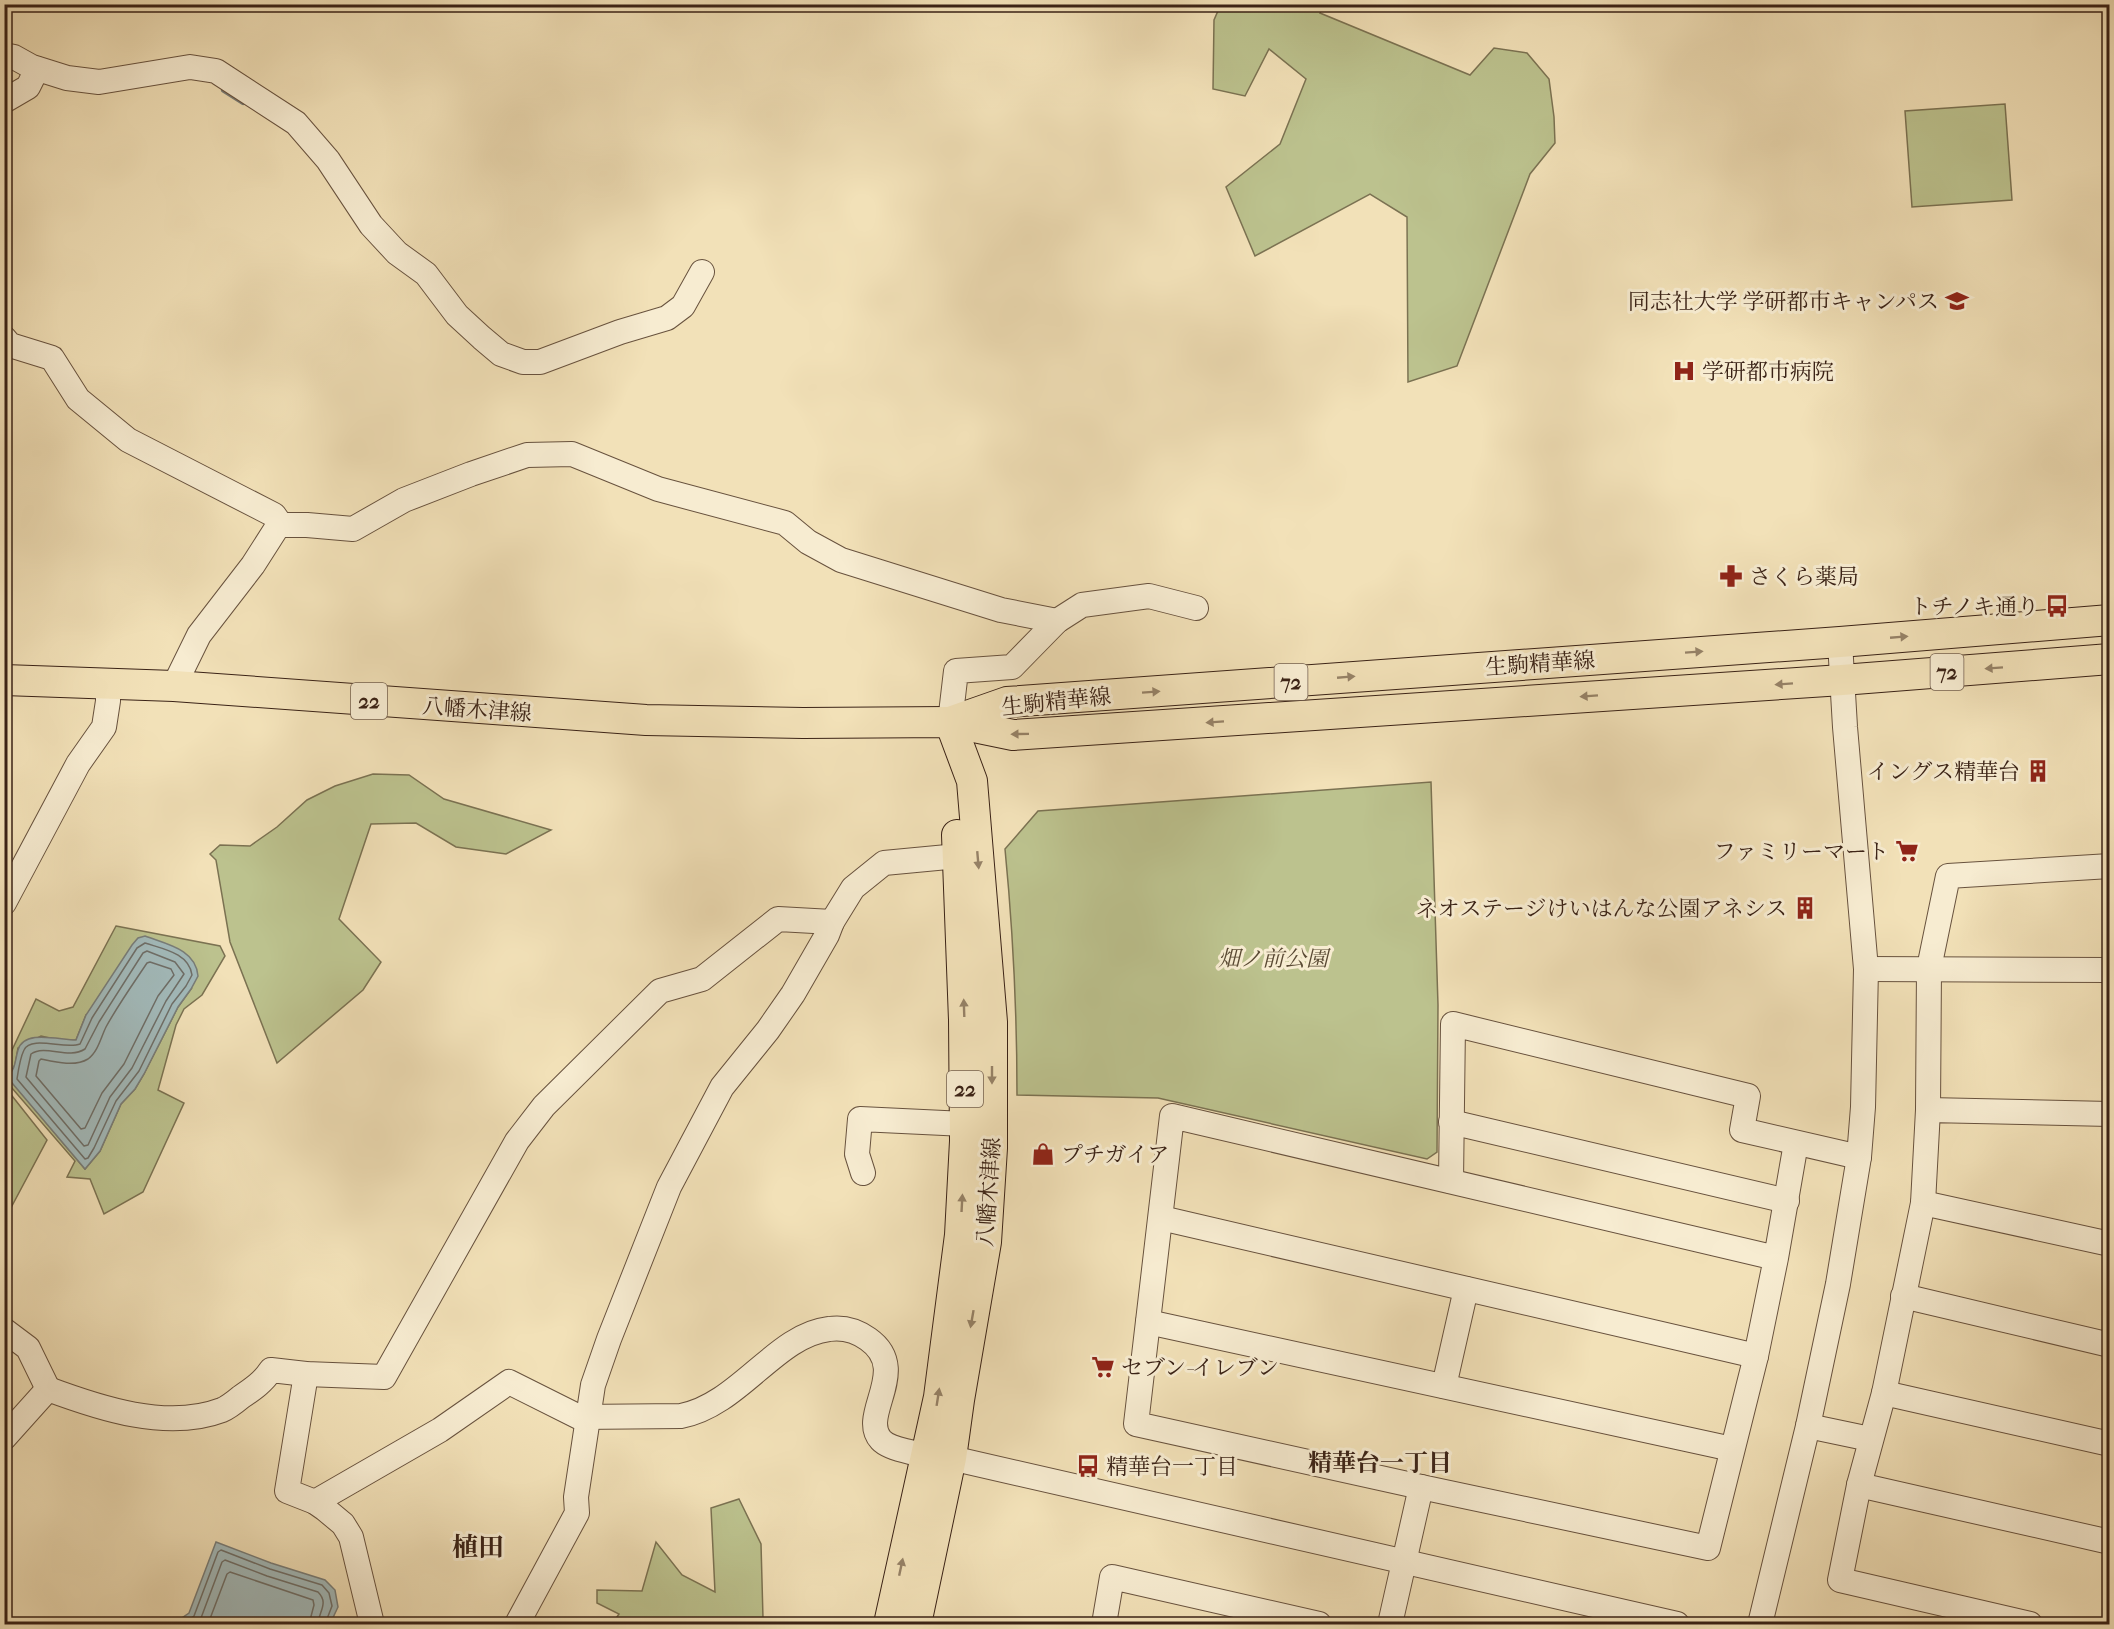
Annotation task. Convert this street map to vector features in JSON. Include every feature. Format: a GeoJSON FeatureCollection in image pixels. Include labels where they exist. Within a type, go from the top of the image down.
{"type":"FeatureCollection","features":[{"type":"Feature","properties":{"kind":"main road","name":"生駒精華線"},"geometry":{"type":"LineString","coordinates":[[950,722],[1007,702],[1840,642],[2109,620]]}},
{"type":"Feature","properties":{"kind":"main road","name":"生駒精華線"},"geometry":{"type":"LineString","coordinates":[[950,722],[1013,735],[1842,680],[2109,659]]}},
{"type":"Feature","properties":{"kind":"main road","name":"八幡木津線"},"geometry":{"type":"LineString","coordinates":[[4,680],[174,686],[646,720],[803,723],[950,722]]}},
{"type":"Feature","properties":{"kind":"main road","name":"八幡木津線"},"geometry":{"type":"LineString","coordinates":[[915,1624],[939,1456],[939,1397],[960,1235],[965,1124],[958,856],[950,722]]}},
{"type":"Feature","properties":{"kind":"main road","name":"八幡木津線"},"geometry":{"type":"LineString","coordinates":[[889,1624],[914,1502],[939,1456],[959,1400],[986,1242],[992,1148],[993,1022],[972,781],[950,722]]}},
{"type":"Feature","properties":{"kind":"street"},"geometry":{"type":"LineString","coordinates":[[4,55],[14,57],[33,78]]}},
{"type":"Feature","properties":{"kind":"street"},"geometry":{"type":"LineString","coordinates":[[4,101],[33,78],[67,78],[99,82],[190,67],[216,71],[296,123],[328,160],[371,225],[397,253],[426,274],[457,315],[482,338],[501,354],[523,362],[540,362],[620,332],[667,318],[683,306],[702,272]]}},
{"type":"Feature","properties":{"kind":"street"},"geometry":{"type":"LineString","coordinates":[[4,338],[10,345],[52,358],[78,399],[128,440],[274,515],[281,525]]}},
{"type":"Feature","properties":{"kind":"street"},"geometry":{"type":"LineString","coordinates":[[174,686],[199,635],[281,525],[353,529],[404,500],[526,454],[572,454],[658,489],[784,523],[808,542],[840,560],[1000,610],[1057,621]]}},
{"type":"Feature","properties":{"kind":"street"},"geometry":{"type":"LineString","coordinates":[[950,722],[956,671],[1012,667],[1057,621],[1082,605],[1149,596],[1196,608]]}},
{"type":"Feature","properties":{"kind":"street"},"geometry":{"type":"LineString","coordinates":[[1760,1624],[1808,1426],[1838,1284],[1859,1157],[1863,1107],[1866,969],[1840,642]]}},
{"type":"Feature","properties":{"kind":"street"},"geometry":{"type":"LineString","coordinates":[[4,903],[78,764],[104,726],[108,684]]}},
{"type":"Feature","properties":{"kind":"street"},"geometry":{"type":"LineString","coordinates":[[517,1624],[577,1513],[576,1497],[593,1385],[669,1187],[722,1088],[793,994],[853,888],[884,863],[958,856]]}},
{"type":"Feature","properties":{"kind":"street"},"geometry":{"type":"LineString","coordinates":[[2030,1624],[1840,1580],[1859,1485],[1884,1393],[1923,1203],[1928,1110],[1929,968],[1948,876],[2109,866]]}},
{"type":"Feature","properties":{"kind":"street"},"geometry":{"type":"LineString","coordinates":[[4,1330],[28,1348],[48,1389],[116,1410],[178,1419],[224,1409],[260,1384],[271,1370],[306,1374],[384,1377],[517,1141],[544,1106],[660,991],[702,979],[778,919],[832,922]]}},
{"type":"Feature","properties":{"kind":"street"},"geometry":{"type":"LineString","coordinates":[[1866,969],[2109,970]]}},
{"type":"Feature","properties":{"kind":"street"},"geometry":{"type":"LineString","coordinates":[[1451,1181],[1453,1024],[1748,1096],[1742,1130],[1859,1157]]}},
{"type":"Feature","properties":{"kind":"street"},"geometry":{"type":"LineString","coordinates":[[1928,1110],[2109,1114]]}},
{"type":"Feature","properties":{"kind":"street"},"geometry":{"type":"LineString","coordinates":[[1776,1258],[1172,1116],[1136,1424],[1708,1548],[1755,1356],[1776,1258],[1787,1201],[1796,1143]]}},
{"type":"Feature","properties":{"kind":"street"},"geometry":{"type":"LineString","coordinates":[[863,1173],[857,1154],[860,1119],[965,1124]]}},
{"type":"Feature","properties":{"kind":"street"},"geometry":{"type":"LineString","coordinates":[[1451,1122],[1787,1201]]}},
{"type":"Feature","properties":{"kind":"street"},"geometry":{"type":"LineString","coordinates":[[1923,1203],[2109,1244]]}},
{"type":"Feature","properties":{"kind":"street"},"geometry":{"type":"LineString","coordinates":[[1161,1218],[1755,1356]]}},
{"type":"Feature","properties":{"kind":"street"},"geometry":{"type":"LineString","coordinates":[[1444,1386],[1466,1289]]}},
{"type":"Feature","properties":{"kind":"street"},"geometry":{"type":"LineString","coordinates":[[1903,1296],[2109,1345]]}},
{"type":"Feature","properties":{"kind":"street"},"geometry":{"type":"LineString","coordinates":[[1148,1322],[1732,1449]]}},
{"type":"Feature","properties":{"kind":"street"},"geometry":{"type":"LineString","coordinates":[[315,1502],[440,1430],[509,1382],[579,1417],[681,1416],[712,1406],[792,1344],[821,1330],[842,1329],[853,1331],[873,1342],[883,1358],[886,1377],[875,1427],[881,1440],[890,1447],[939,1456],[1677,1624]]}},
{"type":"Feature","properties":{"kind":"street"},"geometry":{"type":"LineString","coordinates":[[306,1374],[287,1491],[315,1502],[343,1524],[351,1537],[372,1624]]}},
{"type":"Feature","properties":{"kind":"street"},"geometry":{"type":"LineString","coordinates":[[4,1437],[48,1389]]}},
{"type":"Feature","properties":{"kind":"street"},"geometry":{"type":"LineString","coordinates":[[1884,1393],[2109,1444]]}},
{"type":"Feature","properties":{"kind":"street"},"geometry":{"type":"LineString","coordinates":[[1808,1426],[1870,1439]]}},
{"type":"Feature","properties":{"kind":"street"},"geometry":{"type":"LineString","coordinates":[[1859,1485],[2109,1542]]}},
{"type":"Feature","properties":{"kind":"street"},"geometry":{"type":"LineString","coordinates":[[1390,1624],[1421,1487]]}},
{"type":"Feature","properties":{"kind":"street"},"geometry":{"type":"LineString","coordinates":[[1104,1624],[1112,1577],[1319,1624]]}},
{"type":"Feature","properties":{"kind":"green space"},"geometry":{"type":"Polygon","coordinates":[[[1221,4],[1324,5],[1320,13],[1470,75],[1494,48],[1527,53],[1549,79],[1555,143],[1530,174],[1457,366],[1408,382],[1407,217],[1370,194],[1255,256],[1226,187],[1280,144],[1306,79],[1269,49],[1245,96],[1213,89],[1214,20],[1221,4]]]}},
{"type":"Feature","properties":{"kind":"green space"},"geometry":{"type":"Polygon","coordinates":[[[2005,104],[2012,200],[1912,207],[1905,111],[2005,104]]]}},
{"type":"Feature","properties":{"kind":"green space"},"geometry":{"type":"Polygon","coordinates":[[[373,774],[409,775],[444,799],[551,830],[506,854],[456,847],[416,823],[371,824],[339,919],[381,962],[363,990],[277,1063],[230,942],[216,860],[210,854],[220,845],[250,846],[277,827],[307,800],[335,786],[373,774]]]}},
{"type":"Feature","properties":{"kind":"green space","name":"畑ノ前公園"},"geometry":{"type":"Polygon","coordinates":[[[1431,782],[1438,1005],[1437,1152],[1427,1159],[1158,1098],[1017,1095],[1014,972],[1005,849],[1038,811],[1431,782]]]}},
{"type":"Feature","properties":{"kind":"green space"},"geometry":{"type":"Polygon","coordinates":[[[116,926],[220,946],[225,956],[202,995],[184,1009],[176,1025],[158,1090],[184,1103],[143,1192],[104,1214],[90,1179],[67,1177],[75,1161],[5,1080],[5,1065],[36,999],[59,1011],[73,1007],[116,926]],[[191,989],[86,1015],[76,1040],[59,1040],[41,1036],[18,1048],[15,1065],[8,1077],[85,1169],[100,1151],[121,1104],[135,1089],[144,1074],[178,1007],[191,989]]]}},
{"type":"Feature","properties":{"kind":"green space"},"geometry":{"type":"Polygon","coordinates":[[[5,1087],[47,1140],[5,1219],[5,1087]]]}},
{"type":"Feature","properties":{"kind":"green space"},"geometry":{"type":"Polygon","coordinates":[[[739,1499],[761,1544],[763,1618],[770,1624],[612,1624],[619,1614],[597,1603],[597,1590],[642,1591],[656,1542],[682,1575],[715,1592],[711,1508],[739,1499]]]}},
{"type":"Feature","properties":{"kind":"water"},"geometry":{"type":"Polygon","coordinates":[[[145,936],[170,945],[186,954],[192,959],[198,976],[178,1007],[135,1089],[121,1104],[100,1151],[85,1169],[7,1077],[14,1068],[18,1050],[27,1040],[43,1037],[76,1040],[86,1015],[132,945],[138,938],[145,936]]]}},
{"type":"Feature","properties":{"kind":"water"},"geometry":{"type":"Polygon","coordinates":[[[216,1542],[325,1580],[335,1590],[338,1607],[330,1624],[173,1624],[189,1613],[216,1542]]]}},
{"type":"Feature","properties":{"kind":"waterway"},"geometry":{"type":"LineString","coordinates":[[224,90],[243,102]]}},
{"type":"Feature","properties":{"kind":"place","name":"同志社大学 学研都市キャンパス"},"geometry":{"type":"Point","coordinates":[1957,301]}},
{"type":"Feature","properties":{"kind":"place","name":"学研都市病院"},"geometry":{"type":"Point","coordinates":[1684,371]}},
{"type":"Feature","properties":{"kind":"place","name":"さくら薬局"},"geometry":{"type":"Point","coordinates":[1731,576]}},
{"type":"Feature","properties":{"kind":"place","name":"トチノキ通り"},"geometry":{"type":"Point","coordinates":[2057,606]}},
{"type":"Feature","properties":{"kind":"place","name":"イングス精華台"},"geometry":{"type":"Point","coordinates":[2038,771]}},
{"type":"Feature","properties":{"kind":"place","name":"ファミリーマート"},"geometry":{"type":"Point","coordinates":[1907,851]}},
{"type":"Feature","properties":{"kind":"place","name":"ネオステージけいはんな公園アネシス"},"geometry":{"type":"Point","coordinates":[1805,908]}},
{"type":"Feature","properties":{"kind":"place","name":"プチガイア"},"geometry":{"type":"Point","coordinates":[1043,1154]}},
{"type":"Feature","properties":{"kind":"place","name":"セブン-イレブン"},"geometry":{"type":"Point","coordinates":[1103,1367]}},
{"type":"Feature","properties":{"kind":"place","name":"精華台一丁目"},"geometry":{"type":"Point","coordinates":[1088,1466]}},
{"type":"Feature","properties":{"kind":"district","name":"精華台一丁目"},"geometry":{"type":"Point","coordinates":[1380,1463]}},
{"type":"Feature","properties":{"kind":"district","name":"植田"},"geometry":{"type":"Point","coordinates":[478,1547]}}]}
